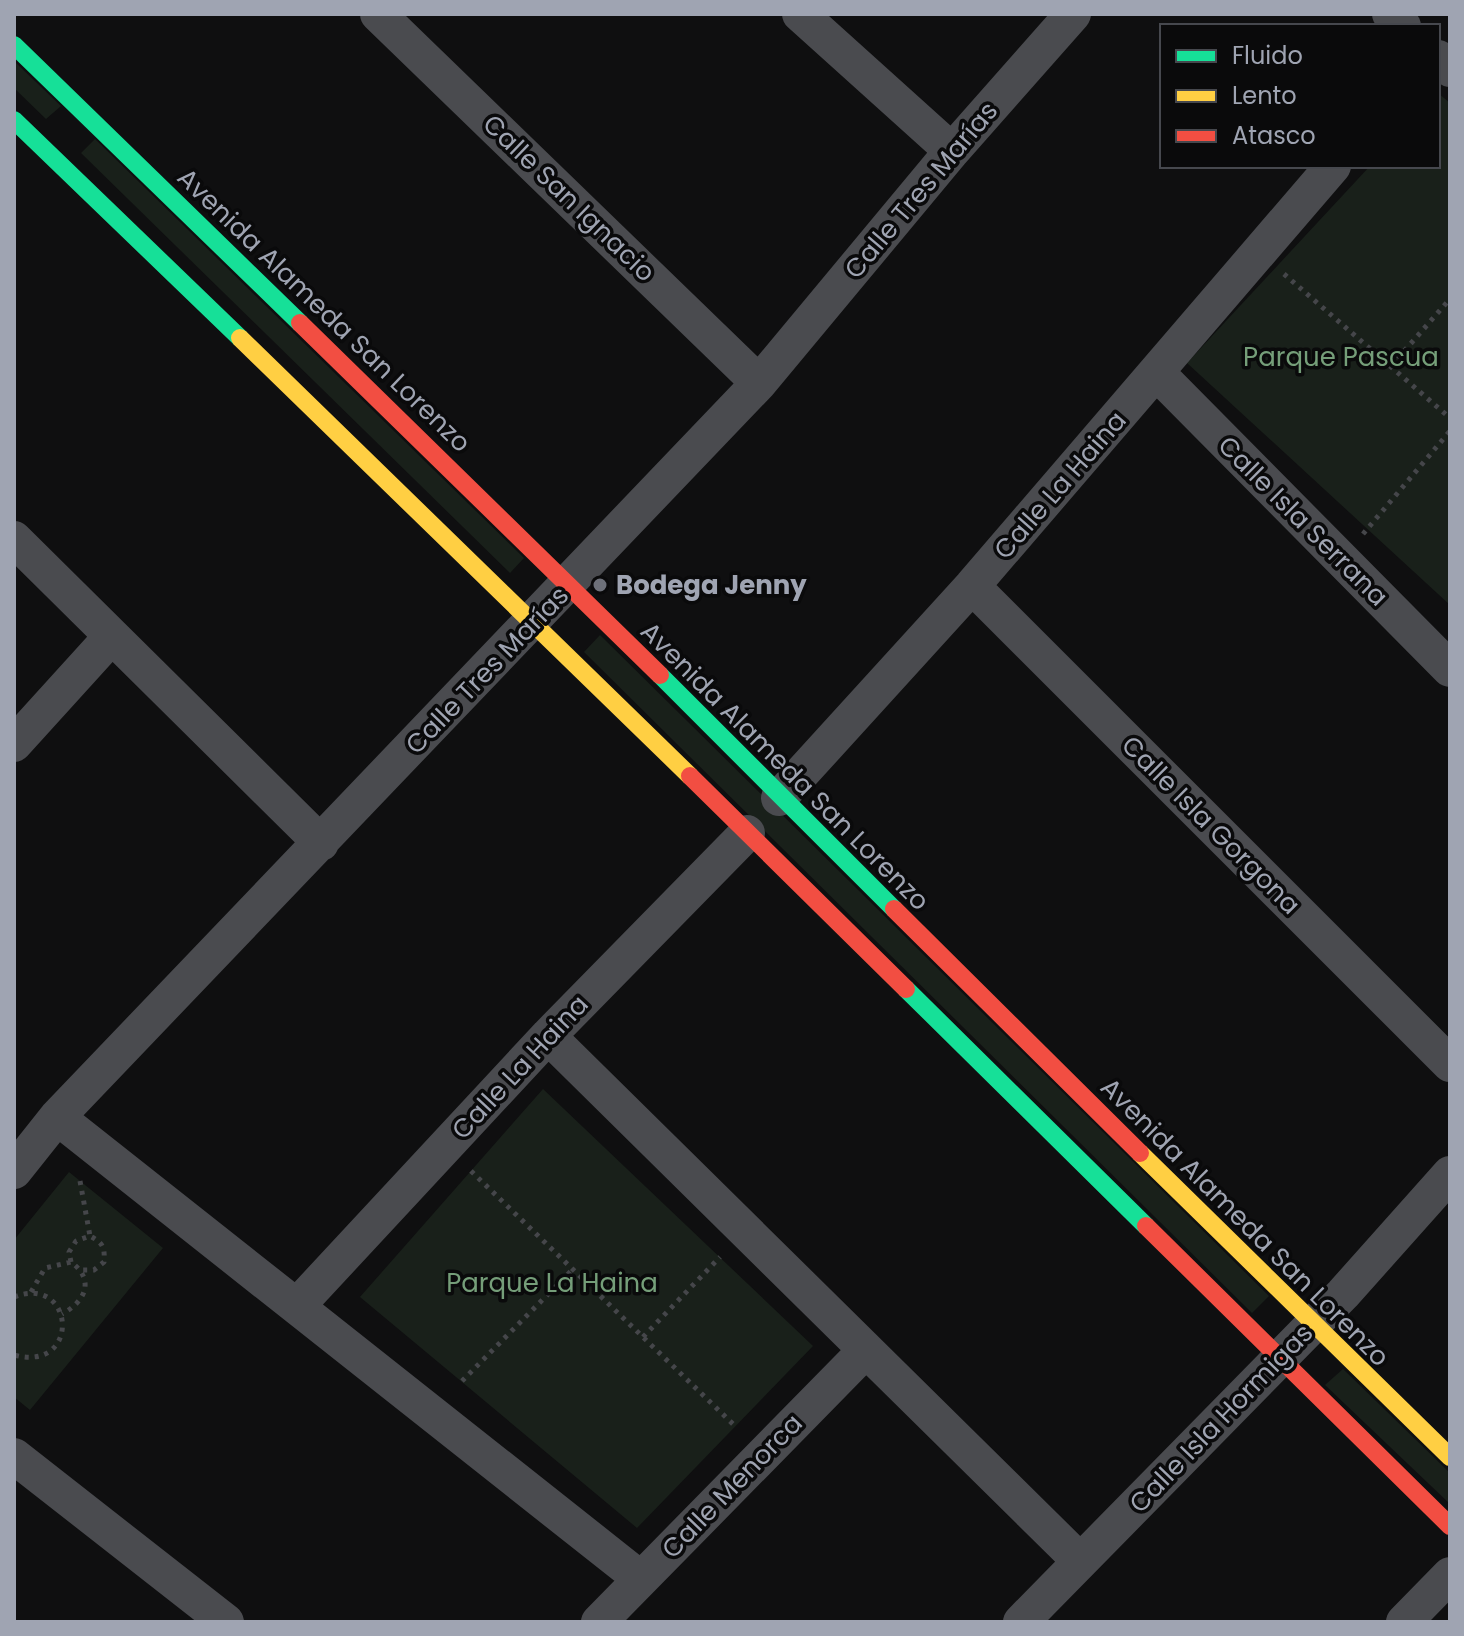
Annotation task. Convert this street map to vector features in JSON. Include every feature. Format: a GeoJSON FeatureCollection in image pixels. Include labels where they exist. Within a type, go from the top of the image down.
{"type":"FeatureCollection","features":[{"type":"Feature","properties":{"kind":"street","name":"Calle San Ignacio"},"geometry":{"type":"LineString","coordinates":[[378,14],[759,383]]}},
{"type":"Feature","properties":{"kind":"street"},"geometry":{"type":"LineString","coordinates":[[800,14],[952,151]]}},
{"type":"Feature","properties":{"kind":"street","name":"Calle Tres Marías"},"geometry":{"type":"LineString","coordinates":[[14,1171],[57,1117],[534,622],[759,383],[952,151],[1073,14]]}},
{"type":"Feature","properties":{"kind":"street","name":"Avenida Alameda San Lorenzo"},"geometry":{"type":"LineString","coordinates":[[14,45],[69,118],[569,585],[779,798],[1312,1325],[1450,1457]]}},
{"type":"Feature","properties":{"kind":"street"},"geometry":{"type":"LineString","coordinates":[[39,146],[69,118]]}},
{"type":"Feature","properties":{"kind":"street"},"geometry":{"type":"LineString","coordinates":[[14,120],[534,622],[1450,1526]]}},
{"type":"Feature","properties":{"kind":"street","name":"Calle La Haina"},"geometry":{"type":"LineString","coordinates":[[779,798],[972,586],[1331,168]]}},
{"type":"Feature","properties":{"kind":"street","name":"Calle Isla Serrana"},"geometry":{"type":"LineString","coordinates":[[1157,373],[1450,669]]}},
{"type":"Feature","properties":{"kind":"street"},"geometry":{"type":"LineString","coordinates":[[14,539],[321,843]]}},
{"type":"Feature","properties":{"kind":"street","name":"Calle Isla Gorgona"},"geometry":{"type":"LineString","coordinates":[[972,586],[1450,1064]]}},
{"type":"Feature","properties":{"kind":"street"},"geometry":{"type":"LineString","coordinates":[[14,744],[112,636]]}},
{"type":"Feature","properties":{"kind":"street","name":"Calle La Haina"},"geometry":{"type":"LineString","coordinates":[[297,1306],[548,1036],[747,833]]}},
{"type":"Feature","properties":{"kind":"street"},"geometry":{"type":"LineString","coordinates":[[548,1036],[1080,1561]]}},
{"type":"Feature","properties":{"kind":"street"},"geometry":{"type":"LineString","coordinates":[[57,1117],[641,1579]]}},
{"type":"Feature","properties":{"kind":"street","name":"Calle Isla Hormigas"},"geometry":{"type":"LineString","coordinates":[[1021,1622],[1312,1325],[1450,1174]]}},
{"type":"Feature","properties":{"kind":"street","name":"Calle Menorca"},"geometry":{"type":"LineString","coordinates":[[599,1622],[865,1351]]}},
{"type":"Feature","properties":{"kind":"street"},"geometry":{"type":"LineString","coordinates":[[14,1456],[226,1622]]}},
{"type":"Feature","properties":{"kind":"street"},"geometry":{"type":"LineString","coordinates":[[1404,1622],[1450,1575]]}},
{"type":"Feature","properties":{"kind":"path"},"geometry":{"type":"LineString","coordinates":[[1260,252],[1450,418]]}},
{"type":"Feature","properties":{"kind":"path"},"geometry":{"type":"LineString","coordinates":[[1391,366],[1450,299]]}},
{"type":"Feature","properties":{"kind":"path"},"geometry":{"type":"LineString","coordinates":[[1343,560],[1450,431]]}},
{"type":"Feature","properties":{"kind":"path"},"geometry":{"type":"LineString","coordinates":[[471,1171],[735,1426]]}},
{"type":"Feature","properties":{"kind":"path"},"geometry":{"type":"LineString","coordinates":[[80,1181],[90,1236],[104,1248],[104,1262],[94,1270],[82,1270]]}},
{"type":"Feature","properties":{"kind":"path"},"geometry":{"type":"LineString","coordinates":[[62,1314],[83,1297],[87,1285],[82,1270],[71,1262],[69,1252],[76,1241],[90,1236]]}},
{"type":"Feature","properties":{"kind":"path"},"geometry":{"type":"LineString","coordinates":[[643,1337],[720,1257]]}},
{"type":"Feature","properties":{"kind":"path"},"geometry":{"type":"LineString","coordinates":[[31,1292],[45,1268],[71,1262]]}},
{"type":"Feature","properties":{"kind":"path"},"geometry":{"type":"LineString","coordinates":[[462,1381],[573,1269]]}},
{"type":"Feature","properties":{"kind":"path"},"geometry":{"type":"LineString","coordinates":[[14,1297],[31,1292],[54,1300],[62,1314],[64,1331],[57,1345],[43,1357],[29,1359],[14,1355]]}},
{"type":"Feature","properties":{"kind":"green space"},"geometry":{"type":"Polygon","coordinates":[[[14,61],[61,106],[46,119],[14,88],[14,61]]]}},
{"type":"Feature","properties":{"kind":"green space","name":"Parque Pascua"},"geometry":{"type":"Polygon","coordinates":[[[1440,95],[1450,103],[1450,605],[1187,363],[1368,168],[1440,168],[1440,95]]]}},
{"type":"Feature","properties":{"kind":"green space"},"geometry":{"type":"Polygon","coordinates":[[[95,139],[524,558],[510,573],[81,153],[95,139]]]}},
{"type":"Feature","properties":{"kind":"green space"},"geometry":{"type":"Polygon","coordinates":[[[600,635],[1269,1296],[1252,1313],[584,652],[600,635]]]}},
{"type":"Feature","properties":{"kind":"green space","name":"Parque La Haina"},"geometry":{"type":"Polygon","coordinates":[[[543,1089],[813,1346],[637,1528],[360,1297],[543,1089]]]}},
{"type":"Feature","properties":{"kind":"green space"},"geometry":{"type":"Polygon","coordinates":[[[69,1172],[163,1248],[30,1410],[14,1397],[14,1240],[69,1172]]]}},
{"type":"Feature","properties":{"kind":"green space"},"geometry":{"type":"Polygon","coordinates":[[[1343,1369],[1450,1473],[1450,1504],[1325,1385],[1343,1369]]]}},
{"type":"Feature","properties":{"kind":"traffic: fast"},"geometry":{"type":"LineString","coordinates":[[14,45],[300,323]]}},
{"type":"Feature","properties":{"kind":"traffic: fast"},"geometry":{"type":"LineString","coordinates":[[14,120],[240,338]]}},
{"type":"Feature","properties":{"kind":"traffic: fast"},"geometry":{"type":"LineString","coordinates":[[660,675],[894,909]]}},
{"type":"Feature","properties":{"kind":"traffic: fast"},"geometry":{"type":"LineString","coordinates":[[906,989],[1146,1226]]}},
{"type":"Feature","properties":{"kind":"traffic: slow"},"geometry":{"type":"LineString","coordinates":[[240,338],[690,776]]}},
{"type":"Feature","properties":{"kind":"traffic: slow"},"geometry":{"type":"LineString","coordinates":[[1140,1153],[1450,1457]]}},
{"type":"Feature","properties":{"kind":"traffic: jam"},"geometry":{"type":"LineString","coordinates":[[300,323],[660,675]]}},
{"type":"Feature","properties":{"kind":"traffic: jam"},"geometry":{"type":"LineString","coordinates":[[690,776],[906,989]]}},
{"type":"Feature","properties":{"kind":"traffic: jam"},"geometry":{"type":"LineString","coordinates":[[894,909],[1140,1153]]}},
{"type":"Feature","properties":{"kind":"traffic: jam"},"geometry":{"type":"LineString","coordinates":[[1146,1226],[1450,1526]]}},
{"type":"Feature","properties":{"kind":"place","name":"Bodega Jenny"},"geometry":{"type":"Point","coordinates":[600,585]}}]}
